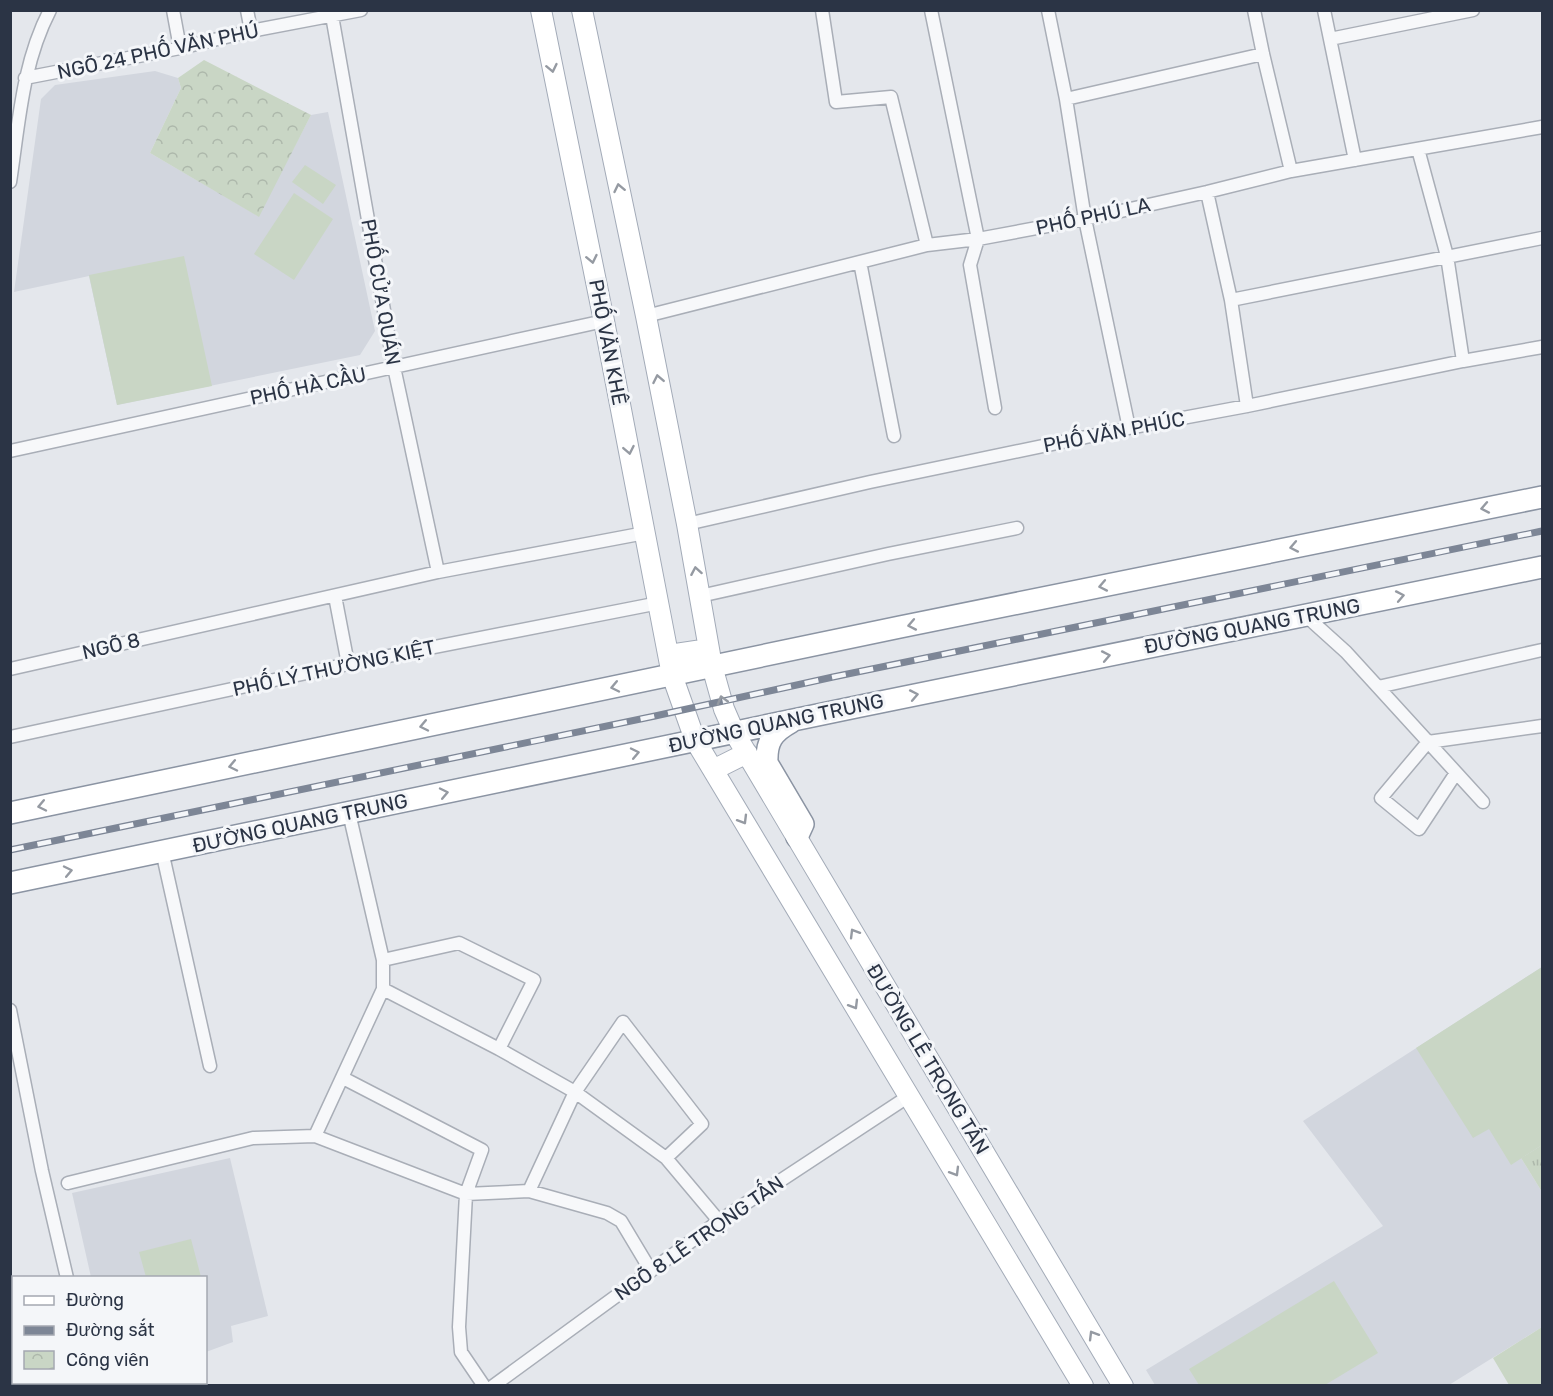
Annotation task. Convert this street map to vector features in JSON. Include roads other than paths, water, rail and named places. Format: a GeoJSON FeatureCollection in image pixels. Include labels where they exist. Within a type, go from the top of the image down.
{"type":"FeatureCollection","features":[{"type":"Feature","properties":{"kind":"highway"},"geometry":{"type":"LineString","coordinates":[[10,813],[670,665],[1542,497]]}},
{"type":"Feature","properties":{"kind":"highway","name":"ĐƯỜNG QUANG TRUNG"},"geometry":{"type":"LineString","coordinates":[[10,883],[795,719],[1542,567]]}},
{"type":"Feature","properties":{"kind":"highway"},"geometry":{"type":"LineString","coordinates":[[795,719],[777,729],[766,753],[766,763],[803,824],[796,837]]}},
{"type":"Feature","properties":{"kind":"main road","name":"PHỐ VĂN KHÊ"},"geometry":{"type":"LineString","coordinates":[[541,10],[670,665],[695,740]]}},
{"type":"Feature","properties":{"kind":"main road"},"geometry":{"type":"LineString","coordinates":[[582,10],[646,316],[687,524],[710,658]]}},
{"type":"Feature","properties":{"kind":"main road","name":"ĐƯỜNG LÊ TRỌNG TẤN"},"geometry":{"type":"LineString","coordinates":[[710,658],[724,709],[734,732],[1123,1386]]}},
{"type":"Feature","properties":{"kind":"main road","name":"ĐƯỜNG LÊ TRỌNG TẤN"},"geometry":{"type":"LineString","coordinates":[[695,740],[1083,1386]]}},
{"type":"Feature","properties":{"kind":"main road"},"geometry":{"type":"LineString","coordinates":[[713,770],[747,753]]}},
{"type":"Feature","properties":{"kind":"street"},"geometry":{"type":"LineString","coordinates":[[10,182],[25,78],[39,31],[50,10]]}},
{"type":"Feature","properties":{"kind":"street"},"geometry":{"type":"LineString","coordinates":[[173,10],[180,48]]}},
{"type":"Feature","properties":{"kind":"street"},"geometry":{"type":"LineString","coordinates":[[247,10],[251,31]]}},
{"type":"Feature","properties":{"kind":"street","name":"NGÕ 24 PHỐ VĂN PHÚ"},"geometry":{"type":"LineString","coordinates":[[25,78],[180,48],[332,13],[361,10]]}},
{"type":"Feature","properties":{"kind":"street"},"geometry":{"type":"LineString","coordinates":[[822,10],[836,102],[891,98],[927,245]]}},
{"type":"Feature","properties":{"kind":"street"},"geometry":{"type":"LineString","coordinates":[[931,10],[978,239],[970,265],[995,408]]}},
{"type":"Feature","properties":{"kind":"street"},"geometry":{"type":"LineString","coordinates":[[1048,10],[1066,99],[1085,219],[1129,428]]}},
{"type":"Feature","properties":{"kind":"street"},"geometry":{"type":"LineString","coordinates":[[1254,10],[1291,171]]}},
{"type":"Feature","properties":{"kind":"street"},"geometry":{"type":"LineString","coordinates":[[1324,10],[1355,160]]}},
{"type":"Feature","properties":{"kind":"street"},"geometry":{"type":"LineString","coordinates":[[1330,39],[1473,10]]}},
{"type":"Feature","properties":{"kind":"street","name":"PHỐ CỬA QUÁN"},"geometry":{"type":"LineString","coordinates":[[332,13],[394,367],[438,572]]}},
{"type":"Feature","properties":{"kind":"street"},"geometry":{"type":"LineString","coordinates":[[1066,99],[1263,54]]}},
{"type":"Feature","properties":{"kind":"street","name":"PHỐ PHÚ LA"},"geometry":{"type":"LineString","coordinates":[[646,316],[927,245],[978,239],[1085,219],[1291,171],[1542,127]]}},
{"type":"Feature","properties":{"kind":"street"},"geometry":{"type":"LineString","coordinates":[[1418,149],[1447,256],[1463,361]]}},
{"type":"Feature","properties":{"kind":"street"},"geometry":{"type":"LineString","coordinates":[[1207,192],[1231,300],[1247,406]]}},
{"type":"Feature","properties":{"kind":"street"},"geometry":{"type":"LineString","coordinates":[[1231,300],[1542,238]]}},
{"type":"Feature","properties":{"kind":"street"},"geometry":{"type":"LineString","coordinates":[[860,262],[894,436]]}},
{"type":"Feature","properties":{"kind":"street","name":"PHỐ HÀ CẦU"},"geometry":{"type":"LineString","coordinates":[[10,451],[604,321]]}},
{"type":"Feature","properties":{"kind":"street","name":"PHỐ VĂN PHÚC"},"geometry":{"type":"LineString","coordinates":[[687,524],[870,482],[1129,428],[1542,347]]}},
{"type":"Feature","properties":{"kind":"street"},"geometry":{"type":"LineString","coordinates":[[700,596],[1017,528]]}},
{"type":"Feature","properties":{"kind":"street","name":"NGÕ 8"},"geometry":{"type":"LineString","coordinates":[[10,669],[438,572],[645,533]]}},
{"type":"Feature","properties":{"kind":"street"},"geometry":{"type":"LineString","coordinates":[[335,596],[348,664]]}},
{"type":"Feature","properties":{"kind":"street","name":"PHỐ LÝ THƯỜNG KIỆT"},"geometry":{"type":"LineString","coordinates":[[10,737],[348,664],[659,603]]}},
{"type":"Feature","properties":{"kind":"street"},"geometry":{"type":"LineString","coordinates":[[1305,615],[1346,652],[1483,801]]}},
{"type":"Feature","properties":{"kind":"street"},"geometry":{"type":"LineString","coordinates":[[1378,687],[1542,650]]}},
{"type":"Feature","properties":{"kind":"street"},"geometry":{"type":"LineString","coordinates":[[1456,773],[1419,829],[1381,798],[1428,742],[1542,726]]}},
{"type":"Feature","properties":{"kind":"street"},"geometry":{"type":"LineString","coordinates":[[315,1136],[383,989],[383,960],[349,813]]}},
{"type":"Feature","properties":{"kind":"street"},"geometry":{"type":"LineString","coordinates":[[162,852],[210,1066]]}},
{"type":"Feature","properties":{"kind":"street"},"geometry":{"type":"LineString","coordinates":[[383,960],[459,943],[534,980],[499,1049]]}},
{"type":"Feature","properties":{"kind":"street"},"geometry":{"type":"LineString","coordinates":[[383,989],[499,1049],[575,1092],[666,1158],[719,1221]]}},
{"type":"Feature","properties":{"kind":"street"},"geometry":{"type":"LineString","coordinates":[[10,1010],[42,1172],[67,1276]]}},
{"type":"Feature","properties":{"kind":"street"},"geometry":{"type":"LineString","coordinates":[[529,1191],[575,1092],[623,1022],[702,1124],[666,1158]]}},
{"type":"Feature","properties":{"kind":"street"},"geometry":{"type":"LineString","coordinates":[[343,1078],[482,1149],[466,1194],[459,1327],[461,1352],[484,1386]]}},
{"type":"Feature","properties":{"kind":"street","name":"NGÕ 8 LÊ TRỌNG TẤN"},"geometry":{"type":"LineString","coordinates":[[493,1386],[719,1221],[909,1096]]}},
{"type":"Feature","properties":{"kind":"street"},"geometry":{"type":"LineString","coordinates":[[68,1183],[253,1138],[315,1136],[466,1194],[529,1191],[607,1213],[621,1221],[651,1271]]}},
{"type":"Feature","properties":{"kind":"railway"},"geometry":{"type":"LineString","coordinates":[[10,850],[1542,531]]}}]}
